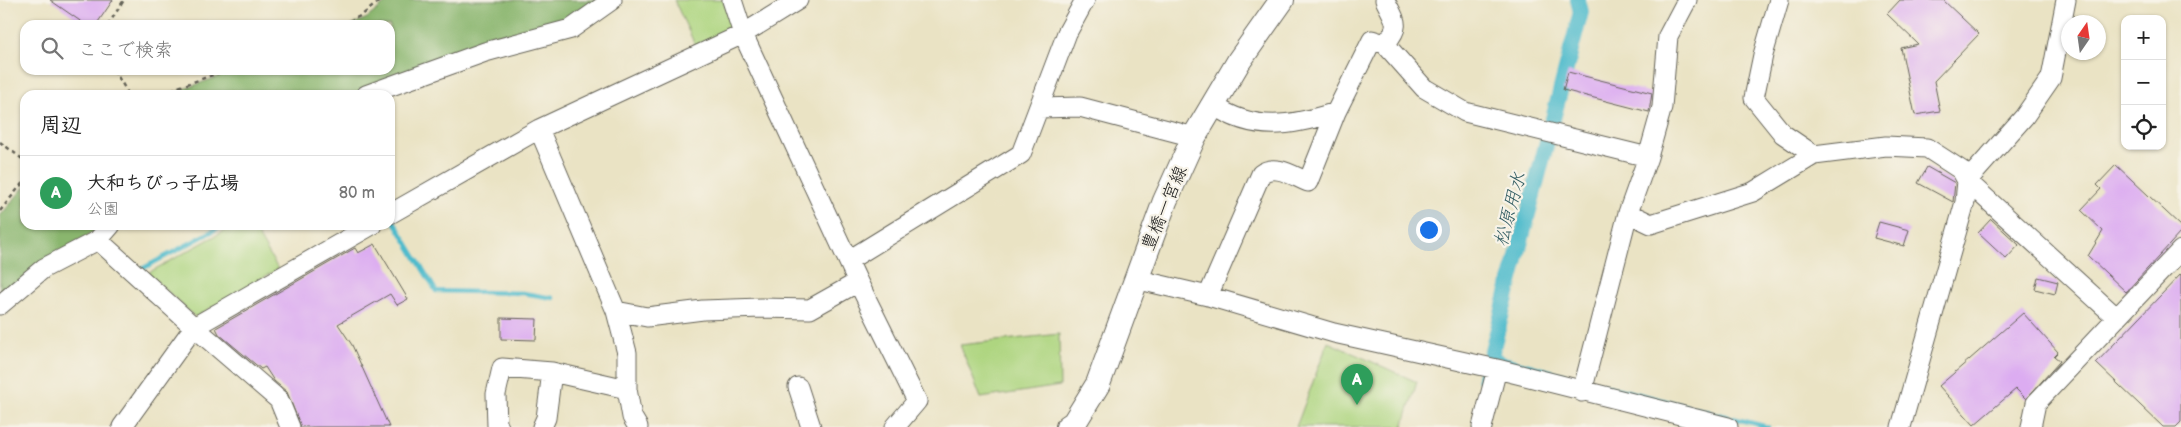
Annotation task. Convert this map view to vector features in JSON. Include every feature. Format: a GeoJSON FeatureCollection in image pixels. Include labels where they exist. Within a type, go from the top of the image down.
{"type":"FeatureCollection","features":[{"type":"Feature","properties":{"kind":"main road","name":"豊橋一宮線"},"geometry":{"type":"LineString","coordinates":[[1073,426],[1098,384],[1165,201],[1194,137],[1239,61],[1282,0]]}},
{"type":"Feature","properties":{"kind":"street"},"geometry":{"type":"LineString","coordinates":[[380,90],[485,52],[571,29],[612,0]]}},
{"type":"Feature","properties":{"kind":"street"},"geometry":{"type":"LineString","coordinates":[[732,0],[743,34],[850,260],[858,282],[917,401],[895,427]]}},
{"type":"Feature","properties":{"kind":"street"},"geometry":{"type":"LineString","coordinates":[[395,211],[538,129],[743,34],[798,0]]}},
{"type":"Feature","properties":{"kind":"street"},"geometry":{"type":"LineString","coordinates":[[850,260],[1021,154],[1066,33],[1085,0]]}},
{"type":"Feature","properties":{"kind":"street"},"geometry":{"type":"LineString","coordinates":[[1385,0],[1397,24],[1395,33],[1385,44]]}},
{"type":"Feature","properties":{"kind":"street"},"geometry":{"type":"LineString","coordinates":[[1582,392],[1628,212],[1648,157],[1662,107],[1668,36],[1687,0]]}},
{"type":"Feature","properties":{"kind":"street"},"geometry":{"type":"LineString","coordinates":[[1779,0],[1765,46],[1754,98],[1783,134],[1814,155]]}},
{"type":"Feature","properties":{"kind":"street"},"geometry":{"type":"LineString","coordinates":[[1901,427],[1965,202],[1967,181],[2024,117],[2050,78],[2066,0]]}},
{"type":"Feature","properties":{"kind":"street"},"geometry":{"type":"LineString","coordinates":[[1208,296],[1261,174],[1267,169],[1275,169],[1308,182],[1336,112],[1372,40],[1385,44],[1424,88],[1465,112],[1648,157]]}},
{"type":"Feature","properties":{"kind":"street"},"geometry":{"type":"LineString","coordinates":[[1213,105],[1227,114],[1251,122],[1276,124],[1302,123],[1336,112]]}},
{"type":"Feature","properties":{"kind":"street"},"geometry":{"type":"LineString","coordinates":[[1038,108],[1080,107],[1194,137]]}},
{"type":"Feature","properties":{"kind":"street"},"geometry":{"type":"LineString","coordinates":[[538,129],[616,310],[627,353],[627,389],[632,417],[638,427]]}},
{"type":"Feature","properties":{"kind":"street"},"geometry":{"type":"LineString","coordinates":[[1628,212],[1651,224],[1754,192],[1814,155],[1886,146],[1927,148],[1961,170],[1967,181],[2117,318]]}},
{"type":"Feature","properties":{"kind":"street"},"geometry":{"type":"LineString","coordinates":[[0,305],[44,268],[98,240],[107,230]]}},
{"type":"Feature","properties":{"kind":"street"},"geometry":{"type":"LineString","coordinates":[[122,427],[194,327],[363,230]]}},
{"type":"Feature","properties":{"kind":"street"},"geometry":{"type":"LineString","coordinates":[[98,240],[194,327],[279,400],[290,427]]}},
{"type":"Feature","properties":{"kind":"street"},"geometry":{"type":"LineString","coordinates":[[2031,427],[2036,403],[2181,250]]}},
{"type":"Feature","properties":{"kind":"street"},"geometry":{"type":"LineString","coordinates":[[1135,280],[1208,296],[1334,333],[1497,369],[1582,392],[1728,427]]}},
{"type":"Feature","properties":{"kind":"street"},"geometry":{"type":"LineString","coordinates":[[616,310],[647,317],[703,310],[810,309],[858,282]]}},
{"type":"Feature","properties":{"kind":"street"},"geometry":{"type":"LineString","coordinates":[[499,427],[497,426],[496,394],[502,368],[552,372],[627,389]]}},
{"type":"Feature","properties":{"kind":"street"},"geometry":{"type":"LineString","coordinates":[[1482,427],[1497,369]]}},
{"type":"Feature","properties":{"kind":"street"},"geometry":{"type":"LineString","coordinates":[[542,427],[546,418],[552,372]]}},
{"type":"Feature","properties":{"kind":"street"},"geometry":{"type":"LineString","coordinates":[[798,387],[811,427]]}},
{"type":"Feature","properties":{"kind":"path"},"geometry":{"type":"LineString","coordinates":[[111,20],[124,0]]}},
{"type":"Feature","properties":{"kind":"path"},"geometry":{"type":"LineString","coordinates":[[352,20],[382,0]]}},
{"type":"Feature","properties":{"kind":"path"},"geometry":{"type":"LineString","coordinates":[[117,75],[126,90]]}},
{"type":"Feature","properties":{"kind":"path"},"geometry":{"type":"LineString","coordinates":[[170,90],[213,75]]}},
{"type":"Feature","properties":{"kind":"path"},"geometry":{"type":"LineString","coordinates":[[0,142],[20,157]]}},
{"type":"Feature","properties":{"kind":"path"},"geometry":{"type":"LineString","coordinates":[[0,211],[20,186]]}},
{"type":"Feature","properties":{"kind":"green space"},"geometry":{"type":"Polygon","coordinates":[[[389,0],[602,0],[578,17],[485,46],[366,90],[182,90],[222,75],[395,75],[395,20],[362,20],[389,0]]]}},
{"type":"Feature","properties":{"kind":"green space"},"geometry":{"type":"Polygon","coordinates":[[[674,0],[723,0],[734,31],[697,49],[674,0]]]}},
{"type":"Feature","properties":{"kind":"green space"},"geometry":{"type":"Polygon","coordinates":[[[20,192],[20,230],[96,230],[0,295],[0,216],[20,192]]]}},
{"type":"Feature","properties":{"kind":"green space"},"geometry":{"type":"Polygon","coordinates":[[[226,230],[255,230],[278,269],[195,317],[148,273],[226,230]]]}},
{"type":"Feature","properties":{"kind":"green space"},"geometry":{"type":"Polygon","coordinates":[[[1059,334],[1060,386],[981,398],[960,345],[1059,334]]]}},
{"type":"Feature","properties":{"kind":"green space"},"geometry":{"type":"Polygon","coordinates":[[[1328,342],[1417,382],[1403,427],[1296,427],[1328,342]]]}},
{"type":"Feature","properties":{"kind":"building"},"geometry":{"type":"Polygon","coordinates":[[[50,0],[113,0],[99,20],[79,20],[50,0]]]}},
{"type":"Feature","properties":{"kind":"building"},"geometry":{"type":"Polygon","coordinates":[[[1900,0],[1943,0],[1979,34],[1934,81],[1940,111],[1915,115],[1901,48],[1918,44],[1887,14],[1900,0]]]}},
{"type":"Feature","properties":{"kind":"building"},"geometry":{"type":"Polygon","coordinates":[[[1568,72],[1652,93],[1649,112],[1563,90],[1568,72]]]}},
{"type":"Feature","properties":{"kind":"building"},"geometry":{"type":"Polygon","coordinates":[[[2116,165],[2181,226],[2181,232],[2126,292],[2088,256],[2103,231],[2081,210],[2101,189],[2097,185],[2116,165]]]}},
{"type":"Feature","properties":{"kind":"building"},"geometry":{"type":"Polygon","coordinates":[[[1927,167],[1955,183],[1953,202],[1918,183],[1927,167]]]}},
{"type":"Feature","properties":{"kind":"building"},"geometry":{"type":"Polygon","coordinates":[[[1991,219],[2019,245],[2006,259],[1978,233],[1991,219]]]}},
{"type":"Feature","properties":{"kind":"building"},"geometry":{"type":"Polygon","coordinates":[[[1879,222],[1909,230],[1904,246],[1874,238],[1879,222]]]}},
{"type":"Feature","properties":{"kind":"building"},"geometry":{"type":"Polygon","coordinates":[[[375,244],[408,299],[397,305],[390,294],[338,324],[352,345],[389,427],[301,427],[287,392],[274,381],[265,367],[261,369],[219,334],[216,328],[355,248],[358,253],[375,244]]]}},
{"type":"Feature","properties":{"kind":"building"},"geometry":{"type":"Polygon","coordinates":[[[2181,274],[2181,422],[2176,427],[2163,427],[2096,363],[2181,274]]]}},
{"type":"Feature","properties":{"kind":"building"},"geometry":{"type":"Polygon","coordinates":[[[2038,277],[2058,282],[2055,294],[2035,289],[2038,277]]]}},
{"type":"Feature","properties":{"kind":"building"},"geometry":{"type":"Polygon","coordinates":[[[2023,313],[2058,352],[2054,356],[2060,361],[2026,399],[2016,389],[1974,425],[1939,386],[2023,313]]]}},
{"type":"Feature","properties":{"kind":"building"},"geometry":{"type":"Polygon","coordinates":[[[501,318],[537,319],[536,340],[501,339],[501,318]]]}},
{"type":"Feature","properties":{"kind":"waterway","name":"松原用水"},"geometry":{"type":"LineString","coordinates":[[1485,378],[1581,12],[1578,0]]}},
{"type":"Feature","properties":{"kind":"waterway"},"geometry":{"type":"LineString","coordinates":[[395,223],[436,291],[523,293],[553,298]]}},
{"type":"Feature","properties":{"kind":"waterway"},"geometry":{"type":"LineString","coordinates":[[140,270],[215,230]]}},
{"type":"Feature","properties":{"kind":"waterway"},"geometry":{"type":"LineString","coordinates":[[1491,350],[1503,358],[1575,378]]}},
{"type":"Feature","properties":{"kind":"waterway"},"geometry":{"type":"LineString","coordinates":[[1595,383],[1768,427]]}},
{"type":"Feature","properties":{"kind":"place","name":"大和ちびっ子広場"},"geometry":{"type":"Point","coordinates":[1357,405]}}]}
